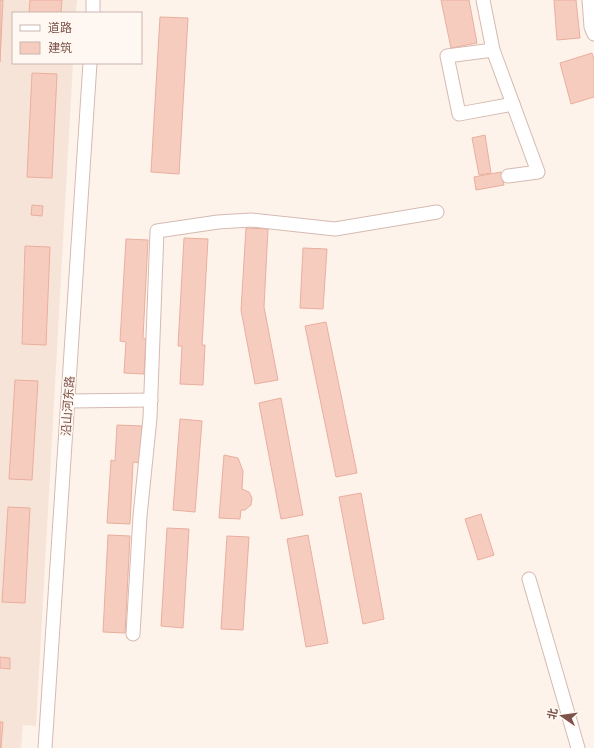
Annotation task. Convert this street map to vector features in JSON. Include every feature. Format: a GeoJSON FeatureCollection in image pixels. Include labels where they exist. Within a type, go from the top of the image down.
{"type":"FeatureCollection","features":[{"type":"Feature","properties":{"kind":"street"},"geometry":{"type":"LineString","coordinates":[[93,0],[93,12]]}},
{"type":"Feature","properties":{"kind":"street"},"geometry":{"type":"LineString","coordinates":[[483,0],[493,50],[538,172],[508,176]]}},
{"type":"Feature","properties":{"kind":"street"},"geometry":{"type":"LineString","coordinates":[[589,0],[591,27],[594,34]]}},
{"type":"Feature","properties":{"kind":"street"},"geometry":{"type":"LineString","coordinates":[[493,50],[447,56],[459,114],[513,104]]}},
{"type":"Feature","properties":{"kind":"street","name":"沿山河东路"},"geometry":{"type":"LineString","coordinates":[[45,748],[90,64]]}},
{"type":"Feature","properties":{"kind":"street"},"geometry":{"type":"LineString","coordinates":[[133,634],[140,516],[151,400],[157,231],[218,222],[251,220],[335,230],[437,212]]}},
{"type":"Feature","properties":{"kind":"street"},"geometry":{"type":"LineString","coordinates":[[69,401],[151,400]]}},
{"type":"Feature","properties":{"kind":"street"},"geometry":{"type":"LineString","coordinates":[[529,579],[578,748]]}},
{"type":"Feature","properties":{"kind":"shaded area"},"geometry":{"type":"Polygon","coordinates":[[[0,0],[77,0],[76,12],[12,12],[12,64],[73,64],[36,726],[23,725],[21,748],[0,748],[0,0]]]}},
{"type":"Feature","properties":{"kind":"building"},"geometry":{"type":"Polygon","coordinates":[[[0,0],[3,0],[0,62],[0,0]]]}},
{"type":"Feature","properties":{"kind":"building"},"geometry":{"type":"Polygon","coordinates":[[[30,0],[62,0],[61,12],[29,12],[30,0]]]}},
{"type":"Feature","properties":{"kind":"building"},"geometry":{"type":"Polygon","coordinates":[[[441,0],[469,0],[477,43],[451,48],[441,0]]]}},
{"type":"Feature","properties":{"kind":"building"},"geometry":{"type":"Polygon","coordinates":[[[554,0],[576,0],[580,38],[557,40],[554,0]]]}},
{"type":"Feature","properties":{"kind":"building"},"geometry":{"type":"Polygon","coordinates":[[[160,17],[188,18],[179,174],[151,172],[160,17]]]}},
{"type":"Feature","properties":{"kind":"building"},"geometry":{"type":"Polygon","coordinates":[[[592,53],[594,60],[594,97],[571,104],[560,63],[592,53]]]}},
{"type":"Feature","properties":{"kind":"building"},"geometry":{"type":"Polygon","coordinates":[[[32,73],[57,74],[52,178],[27,177],[32,73]]]}},
{"type":"Feature","properties":{"kind":"building"},"geometry":{"type":"Polygon","coordinates":[[[485,135],[491,173],[479,175],[472,138],[485,135]]]}},
{"type":"Feature","properties":{"kind":"building"},"geometry":{"type":"Polygon","coordinates":[[[501,172],[504,185],[476,190],[474,177],[501,172]]]}},
{"type":"Feature","properties":{"kind":"building"},"geometry":{"type":"Polygon","coordinates":[[[32,205],[43,206],[42,216],[31,215],[32,205]]]}},
{"type":"Feature","properties":{"kind":"building"},"geometry":{"type":"Polygon","coordinates":[[[246,228],[268,229],[264,307],[278,380],[255,384],[241,310],[246,228]]]}},
{"type":"Feature","properties":{"kind":"building"},"geometry":{"type":"Polygon","coordinates":[[[184,238],[208,239],[202,345],[205,345],[203,385],[180,384],[182,346],[178,346],[184,238]]]}},
{"type":"Feature","properties":{"kind":"building"},"geometry":{"type":"Polygon","coordinates":[[[126,239],[148,240],[143,338],[146,339],[144,374],[124,373],[126,342],[120,341],[126,239]]]}},
{"type":"Feature","properties":{"kind":"building"},"geometry":{"type":"Polygon","coordinates":[[[25,246],[50,247],[46,345],[22,344],[25,246]]]}},
{"type":"Feature","properties":{"kind":"building"},"geometry":{"type":"Polygon","coordinates":[[[303,248],[327,249],[323,309],[300,308],[303,248]]]}},
{"type":"Feature","properties":{"kind":"building"},"geometry":{"type":"Polygon","coordinates":[[[326,322],[357,473],[336,477],[305,326],[326,322]]]}},
{"type":"Feature","properties":{"kind":"building"},"geometry":{"type":"Polygon","coordinates":[[[15,380],[38,381],[32,480],[9,479],[15,380]]]}},
{"type":"Feature","properties":{"kind":"building"},"geometry":{"type":"Polygon","coordinates":[[[281,398],[303,515],[281,519],[259,403],[281,398]]]}},
{"type":"Feature","properties":{"kind":"building"},"geometry":{"type":"Polygon","coordinates":[[[180,419],[202,421],[195,512],[173,510],[180,419]]]}},
{"type":"Feature","properties":{"kind":"building"},"geometry":{"type":"Polygon","coordinates":[[[117,425],[142,426],[140,463],[133,462],[130,524],[107,523],[111,460],[115,461],[117,425]]]}},
{"type":"Feature","properties":{"kind":"building"},"geometry":{"type":"Polygon","coordinates":[[[224,455],[238,458],[243,471],[242,489],[249,492],[252,498],[251,505],[245,510],[241,510],[240,519],[219,518],[224,455]]]}},
{"type":"Feature","properties":{"kind":"building"},"geometry":{"type":"Polygon","coordinates":[[[361,493],[384,619],[363,624],[339,497],[361,493]]]}},
{"type":"Feature","properties":{"kind":"building"},"geometry":{"type":"Polygon","coordinates":[[[8,507],[30,508],[25,603],[2,602],[8,507]]]}},
{"type":"Feature","properties":{"kind":"building"},"geometry":{"type":"Polygon","coordinates":[[[481,514],[494,555],[478,560],[465,519],[481,514]]]}},
{"type":"Feature","properties":{"kind":"building"},"geometry":{"type":"Polygon","coordinates":[[[167,528],[189,529],[183,628],[161,626],[167,528]]]}},
{"type":"Feature","properties":{"kind":"building"},"geometry":{"type":"Polygon","coordinates":[[[108,535],[130,536],[125,633],[103,632],[108,535]]]}},
{"type":"Feature","properties":{"kind":"building"},"geometry":{"type":"Polygon","coordinates":[[[308,535],[328,643],[306,647],[287,539],[308,535]]]}},
{"type":"Feature","properties":{"kind":"building"},"geometry":{"type":"Polygon","coordinates":[[[227,536],[249,537],[243,630],[221,629],[227,536]]]}},
{"type":"Feature","properties":{"kind":"building"},"geometry":{"type":"Polygon","coordinates":[[[0,657],[10,658],[10,669],[0,668],[0,657]]]}},
{"type":"Feature","properties":{"kind":"building"},"geometry":{"type":"Polygon","coordinates":[[[0,722],[3,722],[1,748],[0,748],[0,722]]]}}]}
